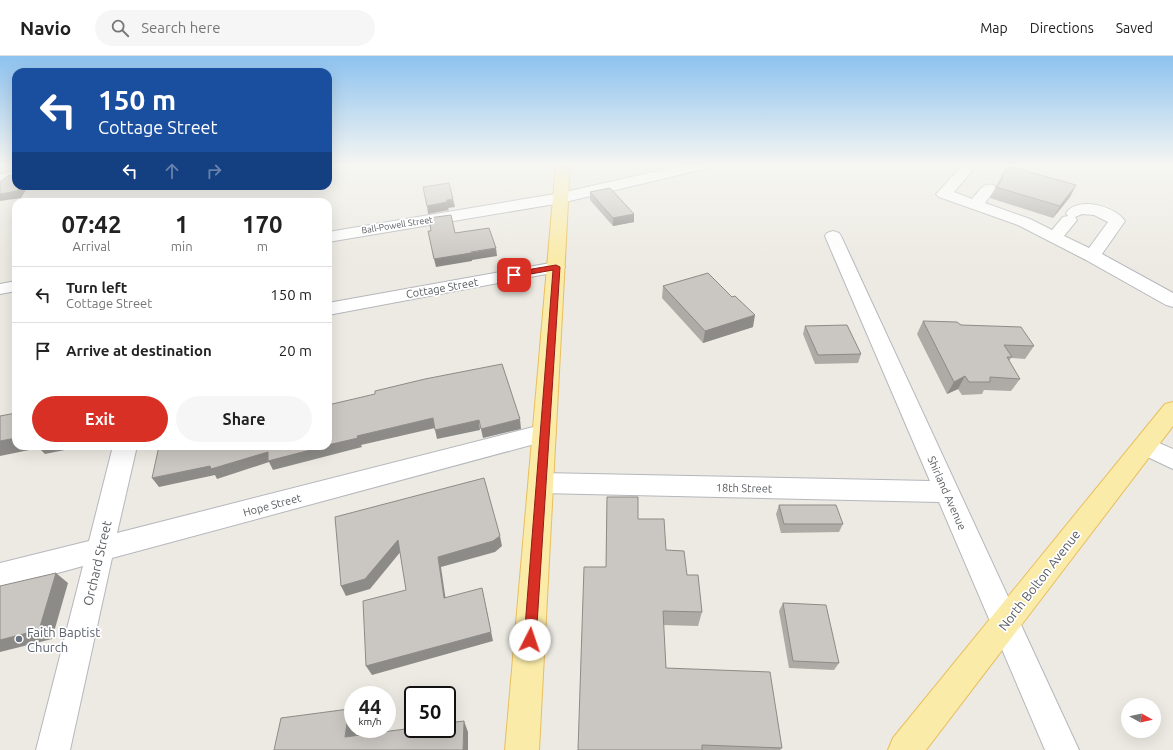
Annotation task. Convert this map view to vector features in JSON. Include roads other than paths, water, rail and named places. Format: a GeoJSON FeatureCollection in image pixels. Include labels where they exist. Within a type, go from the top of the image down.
{"type":"FeatureCollection","features":[{"type":"Feature","properties":{"kind":"main road"},"geometry":{"type":"LineString","coordinates":[[522,750],[561,198]]}},
{"type":"Feature","properties":{"kind":"main road","name":"North Bolton Avenue"},"geometry":{"type":"LineString","coordinates":[[905,750],[1173,410]]}},
{"type":"Feature","properties":{"kind":"street","name":"Ball-Powell Street"},"geometry":{"type":"LineString","coordinates":[[332,236],[568,196]]}},
{"type":"Feature","properties":{"kind":"street"},"geometry":{"type":"LineString","coordinates":[[951,196],[1024,222],[1092,256],[1173,301]]}},
{"type":"Feature","properties":{"kind":"street"},"geometry":{"type":"LineString","coordinates":[[975,205],[982,196]]}},
{"type":"Feature","properties":{"kind":"street"},"geometry":{"type":"LineString","coordinates":[[1054,238],[1076,210],[1091,210],[1112,217],[1117,221],[1092,256]]}},
{"type":"Feature","properties":{"kind":"street","name":"Shirland Avenue"},"geometry":{"type":"LineString","coordinates":[[833,236],[1062,750]]}},
{"type":"Feature","properties":{"kind":"street","name":"Cottage Street"},"geometry":{"type":"LineString","coordinates":[[332,308],[556,267]]}},
{"type":"Feature","properties":{"kind":"street"},"geometry":{"type":"LineString","coordinates":[[0,289],[12,287]]}},
{"type":"Feature","properties":{"kind":"street","name":"Hope Street"},"geometry":{"type":"LineString","coordinates":[[0,576],[545,433]]}},
{"type":"Feature","properties":{"kind":"street"},"geometry":{"type":"LineString","coordinates":[[1145,446],[1173,460]]}},
{"type":"Feature","properties":{"kind":"street","name":"Orchard Street"},"geometry":{"type":"LineString","coordinates":[[53,750],[125,450]]}},
{"type":"Feature","properties":{"kind":"street","name":"18th Street"},"geometry":{"type":"LineString","coordinates":[[541,483],[946,492]]}},
{"type":"Feature","properties":{"kind":"place","name":"Faith Baptist Church"},"geometry":{"type":"Point","coordinates":[19,639]}}]}
